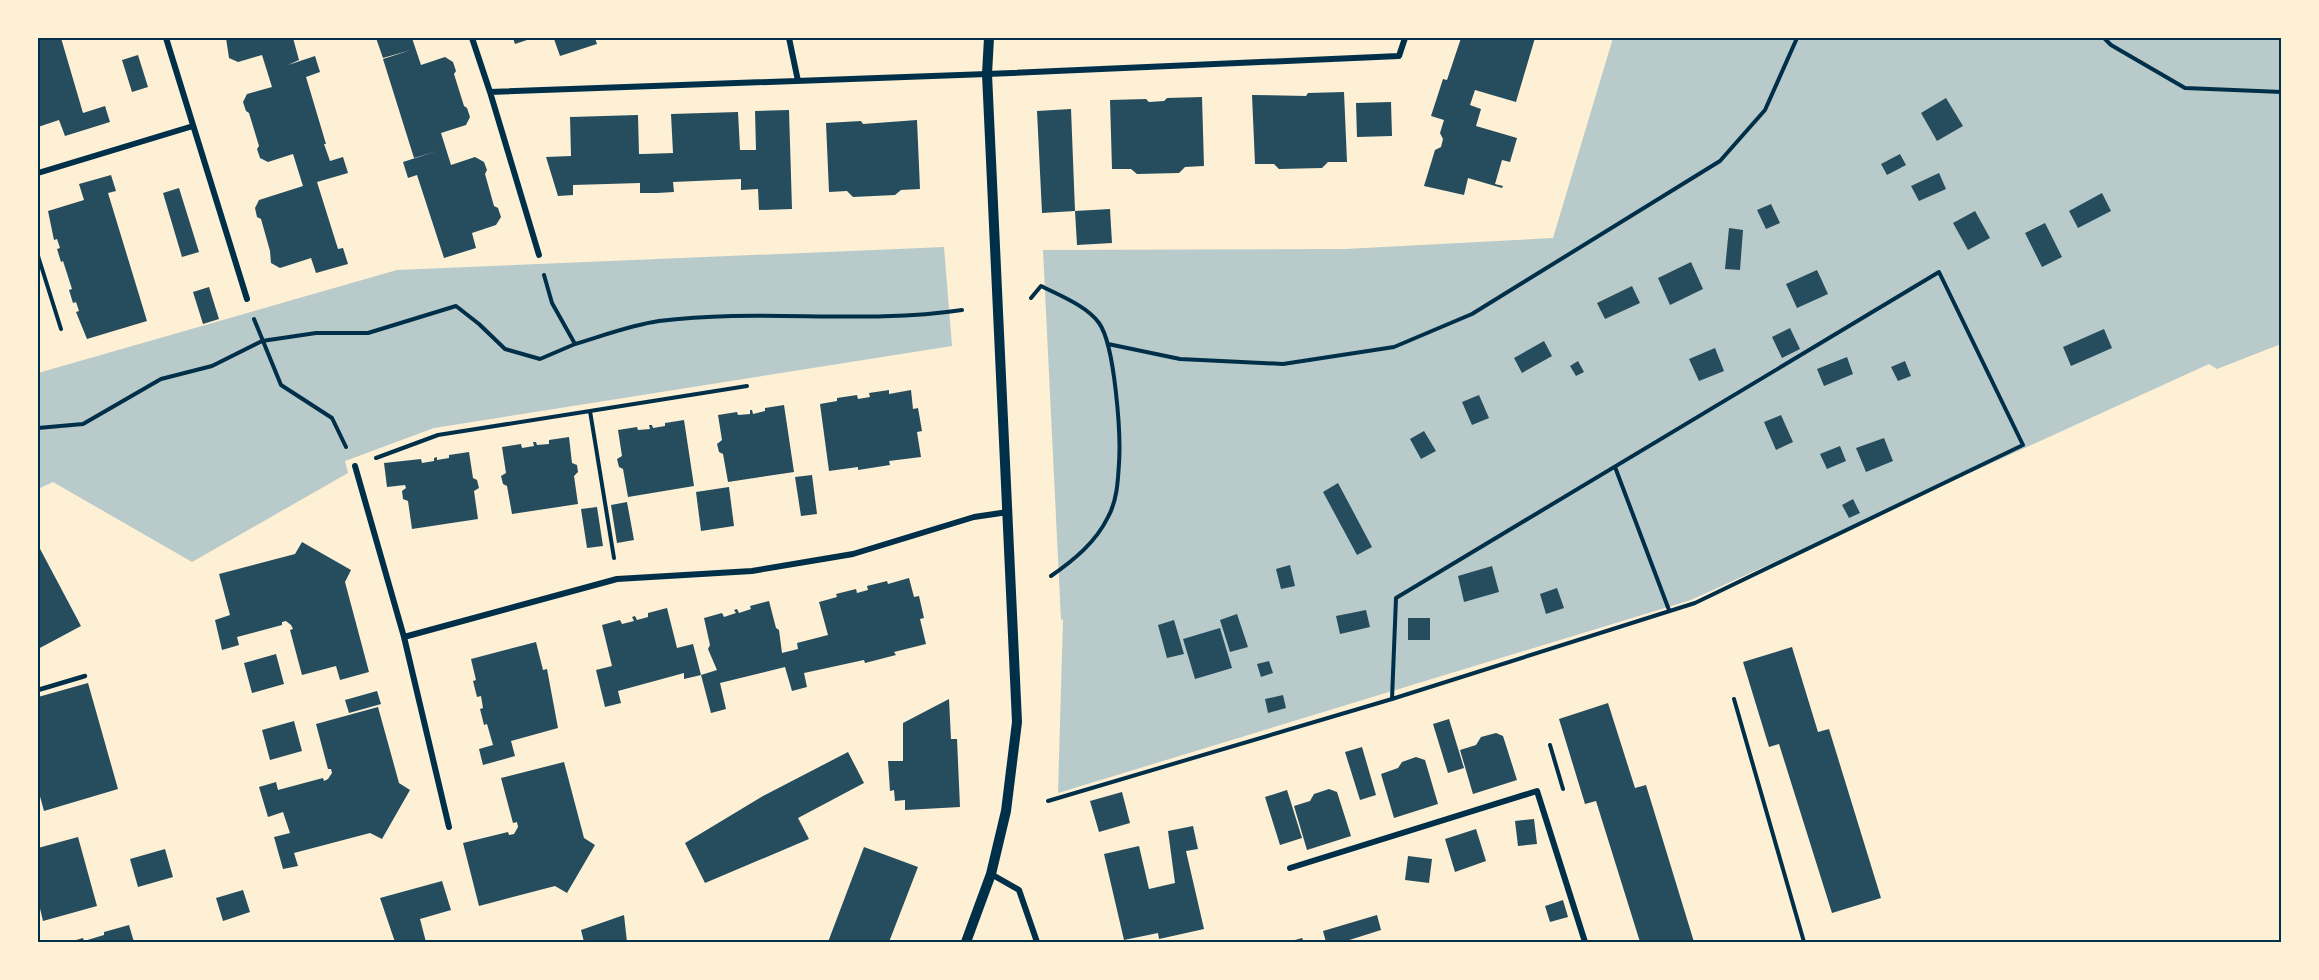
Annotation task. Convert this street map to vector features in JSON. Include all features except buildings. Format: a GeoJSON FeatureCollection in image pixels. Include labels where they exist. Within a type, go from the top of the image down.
{"type":"FeatureCollection","features":[{"type":"Feature","properties":{"kind":"street"},"geometry":{"type":"LineString","coordinates":[[166,38],[247,299]]}},
{"type":"Feature","properties":{"kind":"street"},"geometry":{"type":"LineString","coordinates":[[472,38],[539,255]]}},
{"type":"Feature","properties":{"kind":"street"},"geometry":{"type":"LineString","coordinates":[[789,38],[798,81]]}},
{"type":"Feature","properties":{"kind":"street"},"geometry":{"type":"LineString","coordinates":[[966,942],[991,874],[1006,811],[1017,722],[987,74],[989,38]]}},
{"type":"Feature","properties":{"kind":"street"},"geometry":{"type":"LineString","coordinates":[[490,92],[1399,56],[1404,38]]}},
{"type":"Feature","properties":{"kind":"street"},"geometry":{"type":"LineString","coordinates":[[38,173],[193,126]]}},
{"type":"Feature","properties":{"kind":"street"},"geometry":{"type":"LineString","coordinates":[[355,466],[404,637],[449,827]]}},
{"type":"Feature","properties":{"kind":"street"},"geometry":{"type":"LineString","coordinates":[[404,637],[617,579],[752,571],[842,556],[974,517],[1008,512]]}},
{"type":"Feature","properties":{"kind":"street"},"geometry":{"type":"LineString","coordinates":[[1290,868],[1536,791],[1584,942]]}},
{"type":"Feature","properties":{"kind":"street"},"geometry":{"type":"LineString","coordinates":[[991,874],[1019,890],[1037,942]]}},
{"type":"Feature","properties":{"kind":"lane"},"geometry":{"type":"LineString","coordinates":[[38,690],[85,676]]}},
{"type":"Feature","properties":{"kind":"path"},"geometry":{"type":"LineString","coordinates":[[1108,344],[1180,359],[1283,364],[1394,347],[1472,314],[1720,161],[1765,110],[1797,38]]}},
{"type":"Feature","properties":{"kind":"path"},"geometry":{"type":"LineString","coordinates":[[2104,38],[2111,45],[2185,88],[2282,92]]}},
{"type":"Feature","properties":{"kind":"path"},"geometry":{"type":"LineString","coordinates":[[539,255],[552,303],[575,344]]}},
{"type":"Feature","properties":{"kind":"path"},"geometry":{"type":"LineString","coordinates":[[38,256],[61,329]]}},
{"type":"Feature","properties":{"kind":"path"},"geometry":{"type":"LineString","coordinates":[[1048,801],[1392,699],[1695,603],[2023,445],[1939,272],[1396,598],[1392,699]]}},
{"type":"Feature","properties":{"kind":"path"},"geometry":{"type":"LineString","coordinates":[[1030,297],[1041,286],[1075,303],[1099,323],[1108,344],[1118,442],[1116,493],[1110,514],[1091,543],[1051,576]]}},
{"type":"Feature","properties":{"kind":"path"},"geometry":{"type":"LineString","coordinates":[[247,299],[262,341],[282,385],[332,418],[355,466],[438,435],[747,386]]}},
{"type":"Feature","properties":{"kind":"path"},"geometry":{"type":"LineString","coordinates":[[38,428],[82,424],[161,379],[212,366],[262,341],[316,333],[368,333],[410,322],[456,306],[505,349],[540,359],[575,344],[658,321],[732,316],[873,317],[962,310]]}},
{"type":"Feature","properties":{"kind":"path"},"geometry":{"type":"LineString","coordinates":[[590,411],[617,579]]}},
{"type":"Feature","properties":{"kind":"path"},"geometry":{"type":"LineString","coordinates":[[1615,467],[1669,610]]}},
{"type":"Feature","properties":{"kind":"path"},"geometry":{"type":"LineString","coordinates":[[1734,699],[1804,942]]}},
{"type":"Feature","properties":{"kind":"shaded area"},"geometry":{"type":"Polygon","coordinates":[[[1613,38],[2281,38],[2281,344],[2217,369],[2209,364],[1691,600],[1058,793],[1063,619],[1061,620],[1043,250],[1345,249],[1553,238],[1613,38]]]}},
{"type":"Feature","properties":{"kind":"shaded area"},"geometry":{"type":"Polygon","coordinates":[[[944,247],[952,346],[434,428],[345,461],[348,473],[192,562],[53,482],[38,489],[38,373],[397,270],[944,247]]]}}]}
